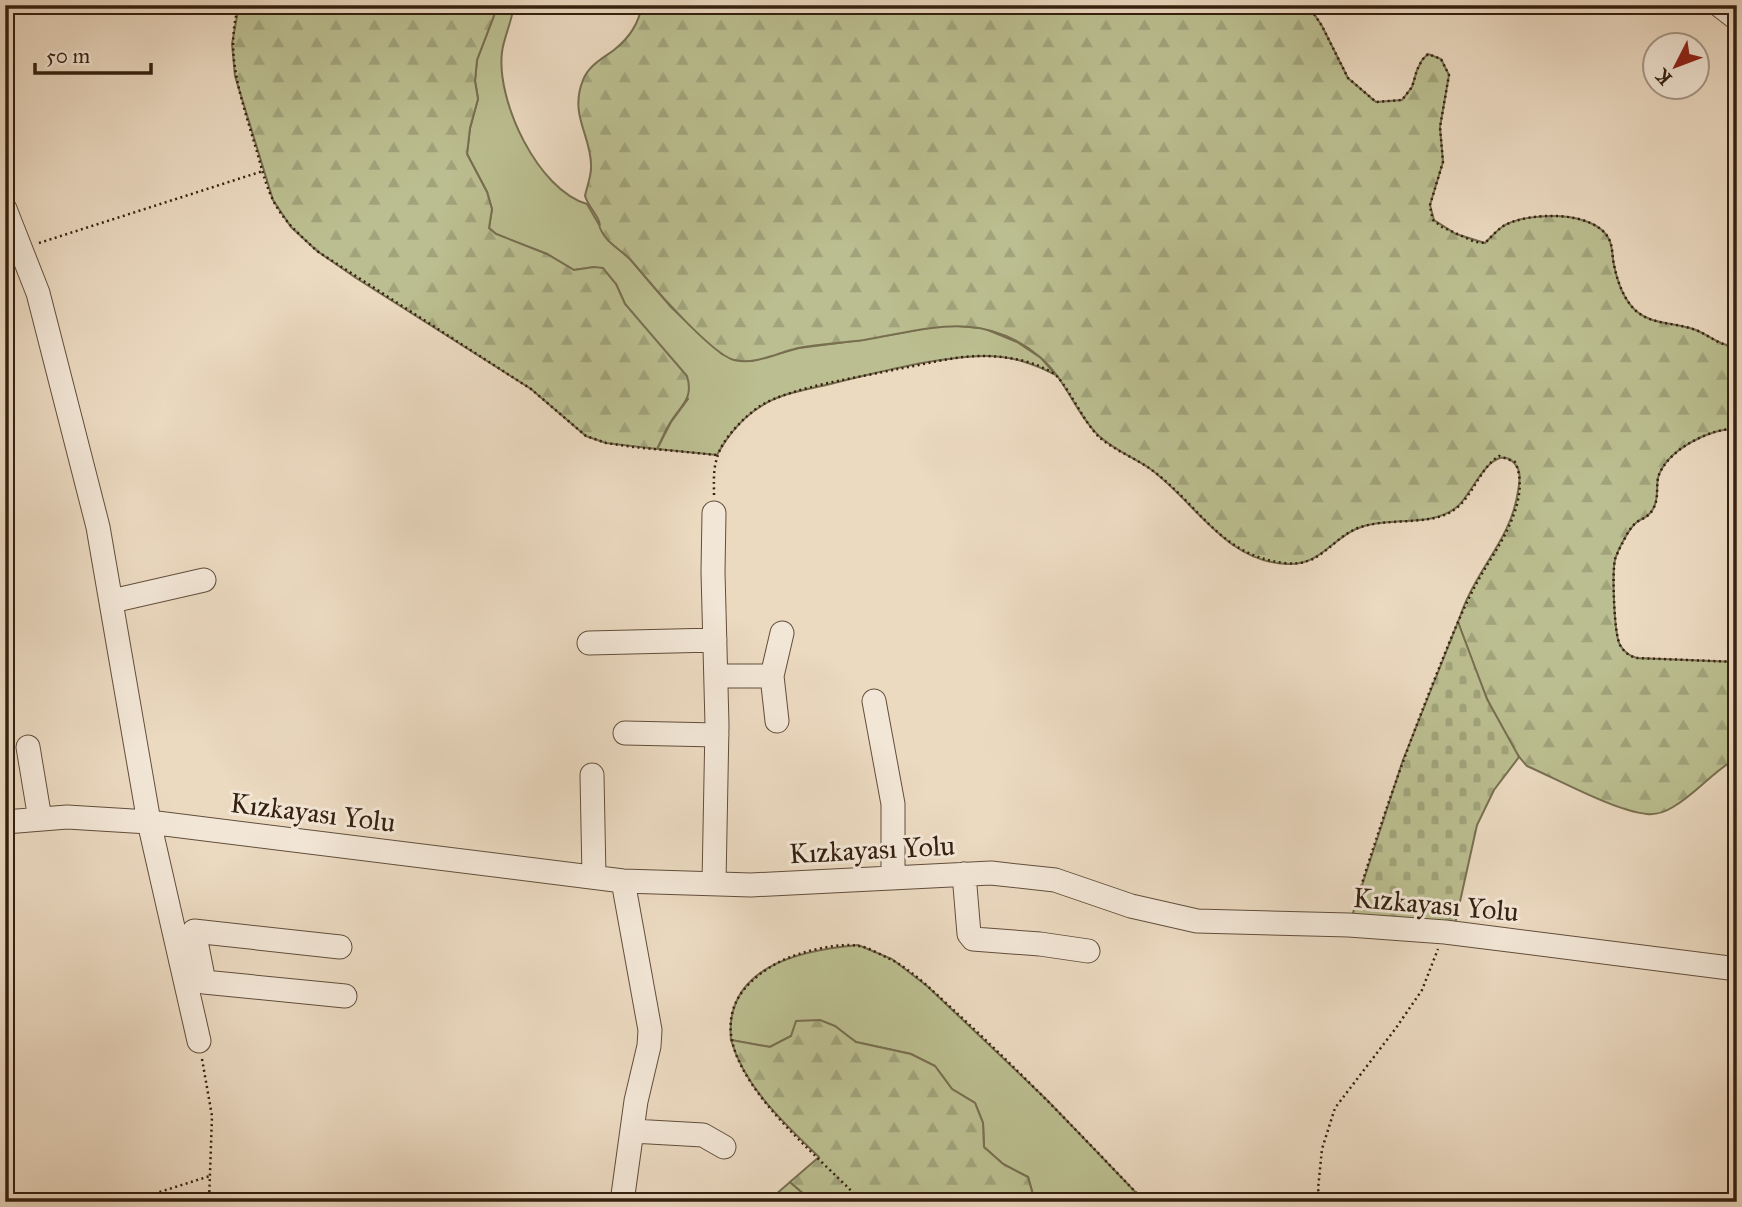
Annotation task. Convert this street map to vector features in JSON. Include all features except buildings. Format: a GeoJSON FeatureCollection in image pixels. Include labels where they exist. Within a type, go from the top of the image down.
{"type":"FeatureCollection","features":[{"type":"Feature","properties":{"kind":"street"},"geometry":{"type":"LineString","coordinates":[[1719,5],[1737,19]]}},
{"type":"Feature","properties":{"kind":"street"},"geometry":{"type":"LineString","coordinates":[[5,209],[38,293],[98,527],[149,822],[196,988]]}},
{"type":"Feature","properties":{"kind":"street"},"geometry":{"type":"LineString","coordinates":[[714,513],[717,734],[714,883]]}},
{"type":"Feature","properties":{"kind":"street"},"geometry":{"type":"LineString","coordinates":[[112,601],[204,580]]}},
{"type":"Feature","properties":{"kind":"street"},"geometry":{"type":"LineString","coordinates":[[777,721],[772,676],[782,633]]}},
{"type":"Feature","properties":{"kind":"street"},"geometry":{"type":"LineString","coordinates":[[589,643],[715,640]]}},
{"type":"Feature","properties":{"kind":"street"},"geometry":{"type":"LineString","coordinates":[[716,676],[772,676]]}},
{"type":"Feature","properties":{"kind":"street"},"geometry":{"type":"LineString","coordinates":[[874,701],[893,804],[893,878]]}},
{"type":"Feature","properties":{"kind":"street"},"geometry":{"type":"LineString","coordinates":[[625,733],[717,734]]}},
{"type":"Feature","properties":{"kind":"street"},"geometry":{"type":"LineString","coordinates":[[28,747],[40,819]]}},
{"type":"Feature","properties":{"kind":"street"},"geometry":{"type":"LineString","coordinates":[[592,775],[594,877]]}},
{"type":"Feature","properties":{"kind":"street","name":"Kızkayası Yolu"},"geometry":{"type":"LineString","coordinates":[[5,822],[67,817],[149,822],[623,881],[809,883],[964,874],[1014,874],[1055,880],[1131,906],[1197,921],[1349,925],[1445,932],[1737,969]]}},
{"type":"Feature","properties":{"kind":"street"},"geometry":{"type":"LineString","coordinates":[[964,874],[969,933],[973,939],[1088,951]]}},
{"type":"Feature","properties":{"kind":"street"},"geometry":{"type":"LineString","coordinates":[[622,1202],[636,1101],[649,1046],[650,1030],[623,881]]}},
{"type":"Feature","properties":{"kind":"street"},"geometry":{"type":"LineString","coordinates":[[199,1041],[194,931],[340,947]]}},
{"type":"Feature","properties":{"kind":"street"},"geometry":{"type":"LineString","coordinates":[[196,988],[345,996]]}},
{"type":"Feature","properties":{"kind":"street"},"geometry":{"type":"LineString","coordinates":[[632,1131],[704,1135],[724,1147]]}},
{"type":"Feature","properties":{"kind":"path"},"geometry":{"type":"LineString","coordinates":[[239,5],[232,44],[235,76],[262,171],[273,200],[285,218],[317,251],[531,389],[586,436],[606,443],[633,447],[717,455]]}},
{"type":"Feature","properties":{"kind":"path"},"geometry":{"type":"LineString","coordinates":[[1308,5],[1322,26],[1348,78],[1376,102],[1402,100],[1412,87],[1422,60],[1428,54],[1441,59],[1449,75],[1439,139],[1443,162],[1430,205],[1433,220],[1475,242],[1485,243],[1503,226],[1524,218],[1563,216],[1588,221],[1598,226],[1610,241],[1613,263],[1624,296],[1641,315],[1693,329],[1722,344],[1737,346]]}},
{"type":"Feature","properties":{"kind":"path"},"geometry":{"type":"LineString","coordinates":[[22,249],[262,171]]}},
{"type":"Feature","properties":{"kind":"path"},"geometry":{"type":"LineString","coordinates":[[714,513],[717,455],[724,442],[760,407],[797,392],[855,378],[951,359],[986,356],[1029,361],[1056,375],[1081,415],[1100,437],[1149,468],[1212,528],[1236,547],[1256,558],[1287,564],[1306,562],[1327,551],[1358,528],[1446,515],[1465,499],[1492,461],[1499,456],[1515,463],[1521,474],[1516,503],[1505,537],[1468,596],[1461,613],[1403,760],[1349,925]]}},
{"type":"Feature","properties":{"kind":"path"},"geometry":{"type":"LineString","coordinates":[[1737,429],[1705,435],[1687,444],[1662,469],[1658,478],[1657,500],[1652,512],[1636,522],[1622,544],[1615,559],[1613,578],[1618,641],[1630,656],[1737,662]]}},
{"type":"Feature","properties":{"kind":"path"},"geometry":{"type":"LineString","coordinates":[[1321,1202],[1318,1189],[1322,1149],[1335,1108],[1422,990],[1445,932]]}},
{"type":"Feature","properties":{"kind":"path"},"geometry":{"type":"LineString","coordinates":[[862,1202],[768,1105],[737,1060],[731,1040],[729,1023],[734,1004],[745,986],[760,972],[792,956],[828,948],[859,946],[892,959],[927,986],[1047,1100],[1145,1202]]}},
{"type":"Feature","properties":{"kind":"path"},"geometry":{"type":"LineString","coordinates":[[199,1041],[212,1116],[209,1202]]}},
{"type":"Feature","properties":{"kind":"path"},"geometry":{"type":"LineString","coordinates":[[128,1202],[210,1175]]}},
{"type":"Feature","properties":{"kind":"green space"},"geometry":{"type":"Polygon","coordinates":[[[239,5],[502,5],[495,13],[477,60],[475,81],[478,99],[470,128],[467,154],[487,192],[492,209],[489,228],[496,234],[547,254],[574,270],[603,268],[616,284],[625,304],[687,376],[688,396],[668,426],[657,449],[606,443],[586,436],[531,389],[356,278],[317,251],[291,227],[273,200],[235,76],[232,44],[239,5]]]}},
{"type":"Feature","properties":{"kind":"green space"},"geometry":{"type":"Polygon","coordinates":[[[502,5],[514,5],[502,52],[506,94],[513,118],[537,163],[552,181],[569,195],[587,204],[608,240],[630,259],[671,307],[722,354],[752,361],[799,348],[945,325],[983,328],[1017,342],[1041,358],[1056,375],[1022,361],[995,356],[925,362],[775,399],[753,411],[741,422],[717,455],[657,449],[671,422],[688,399],[646,330],[625,304],[616,284],[594,267],[574,270],[547,254],[496,234],[489,228],[492,209],[487,192],[467,154],[470,128],[478,99],[475,81],[477,60],[495,13],[502,5]]]}},
{"type":"Feature","properties":{"kind":"green space"},"geometry":{"type":"Polygon","coordinates":[[[642,5],[1308,5],[1322,26],[1348,78],[1376,102],[1402,100],[1412,87],[1422,60],[1428,54],[1441,59],[1449,75],[1440,127],[1443,162],[1430,205],[1434,220],[1456,234],[1485,243],[1505,225],[1530,218],[1561,216],[1590,223],[1609,239],[1615,271],[1633,308],[1653,320],[1693,329],[1725,345],[1737,346],[1737,429],[1715,432],[1690,443],[1679,450],[1662,468],[1655,505],[1648,516],[1632,527],[1619,548],[1614,577],[1618,639],[1627,653],[1637,658],[1737,662],[1737,758],[1681,802],[1664,812],[1651,814],[1634,812],[1587,794],[1527,766],[1516,752],[1486,698],[1458,622],[1465,603],[1504,534],[1515,506],[1519,471],[1512,461],[1497,459],[1489,465],[1458,506],[1447,513],[1422,520],[1368,525],[1347,534],[1308,561],[1287,564],[1265,561],[1228,541],[1149,468],[1099,436],[1083,417],[1057,375],[1040,357],[1019,342],[998,333],[955,326],[798,348],[750,361],[734,360],[725,356],[689,324],[630,259],[608,240],[585,196],[591,169],[590,154],[579,114],[579,92],[592,66],[628,36],[636,24],[642,5]]]}},
{"type":"Feature","properties":{"kind":"green space"},"geometry":{"type":"Polygon","coordinates":[[[1458,622],[1487,699],[1519,757],[1494,790],[1477,825],[1453,933],[1349,925],[1403,760],[1458,622]]]}},
{"type":"Feature","properties":{"kind":"green space"},"geometry":{"type":"Polygon","coordinates":[[[858,945],[892,959],[927,986],[1047,1100],[1145,1202],[1035,1202],[1028,1177],[1003,1164],[984,1147],[983,1123],[975,1103],[952,1089],[935,1066],[911,1054],[856,1042],[835,1027],[791,1036],[770,1047],[731,1040],[732,1015],[740,995],[753,979],[770,967],[791,958],[836,947],[858,945]]]}},
{"type":"Feature","properties":{"kind":"green space"},"geometry":{"type":"Polygon","coordinates":[[[820,1020],[835,1026],[856,1042],[911,1054],[935,1066],[952,1089],[975,1103],[983,1123],[984,1147],[1003,1164],[1028,1177],[1035,1202],[813,1202],[790,1182],[819,1157],[767,1104],[746,1074],[731,1040],[770,1047],[791,1036],[796,1021],[820,1020]]]}},
{"type":"Feature","properties":{"kind":"green space"},"geometry":{"type":"Polygon","coordinates":[[[790,1182],[813,1202],[767,1202],[790,1182]]]}}]}
